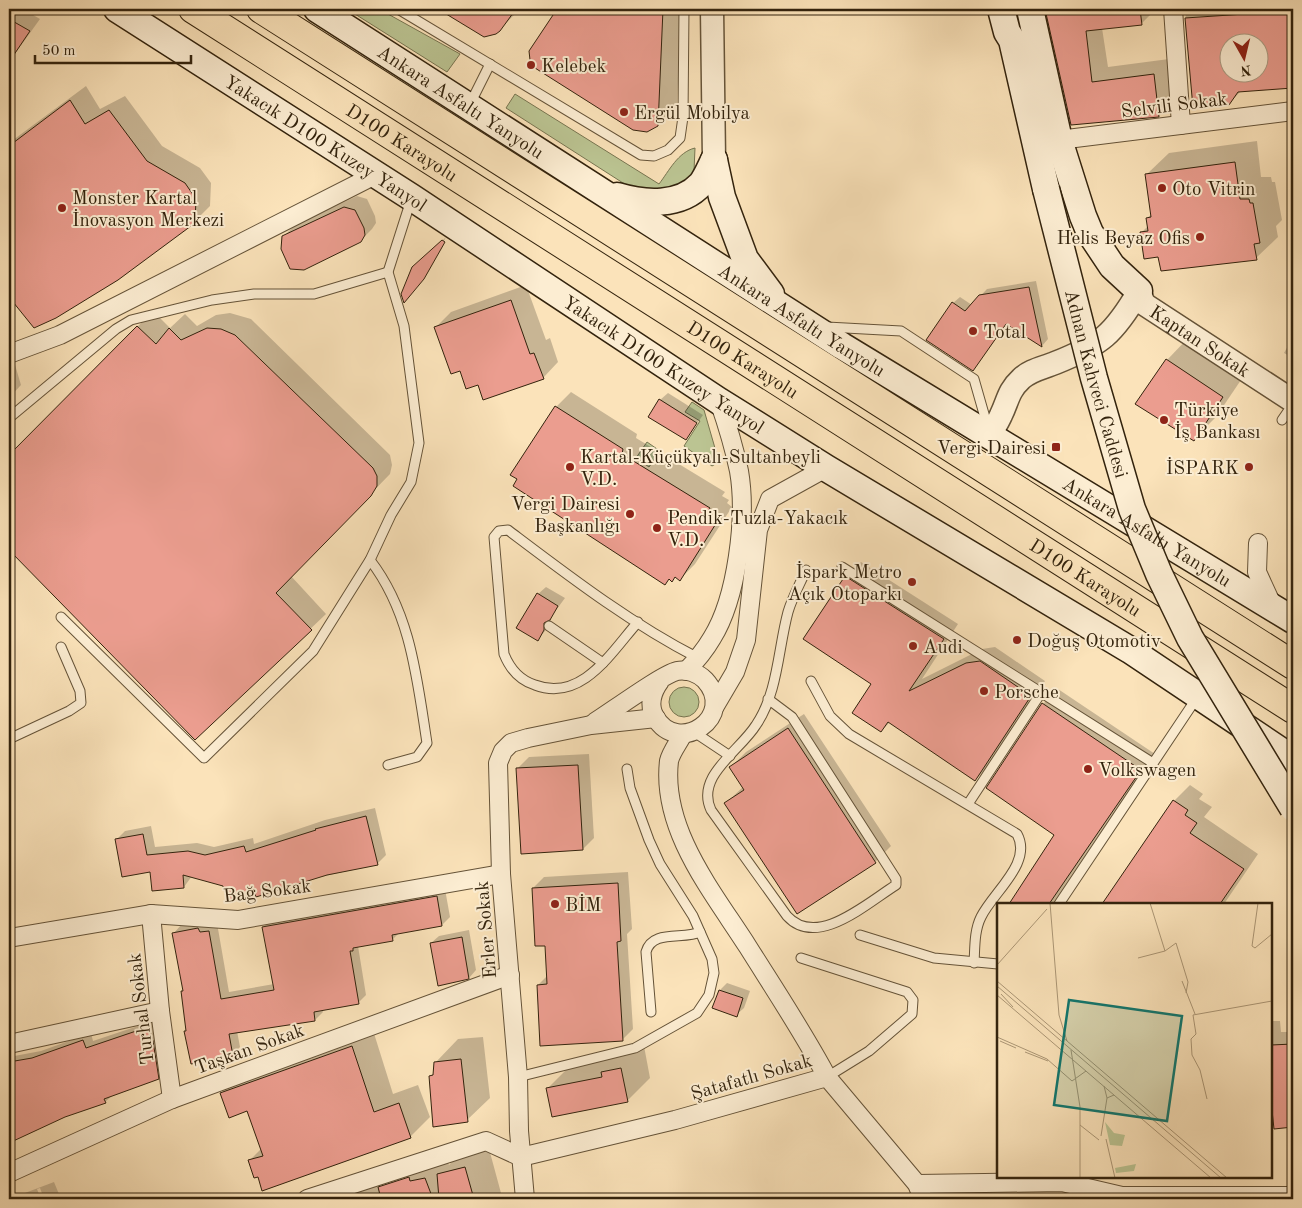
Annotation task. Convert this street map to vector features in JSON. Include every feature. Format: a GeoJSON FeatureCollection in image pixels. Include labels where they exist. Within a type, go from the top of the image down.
{"type":"FeatureCollection","features":[{"type":"Feature","properties":{"kind":"highway","name":"D100 Karayolu"},"geometry":{"type":"LineString","coordinates":[[193,9],[1293,709]]}},
{"type":"Feature","properties":{"kind":"highway","name":"D100 Karayolu"},"geometry":{"type":"LineString","coordinates":[[261,9],[1293,665]]}},
{"type":"Feature","properties":{"kind":"main road","name":"Yakacık D100 Kuzey Yanyol"},"geometry":{"type":"LineString","coordinates":[[117,9],[411,197],[719,401],[826,468],[1130,650],[1293,759]]}},
{"type":"Feature","properties":{"kind":"main road","name":"Ankara Asfaltı Yanyolu"},"geometry":{"type":"LineString","coordinates":[[317,9],[810,326],[1283,614]]}},
{"type":"Feature","properties":{"kind":"main road"},"geometry":{"type":"LineString","coordinates":[[1001,9],[1007,32],[1012,40]]}},
{"type":"Feature","properties":{"kind":"main road"},"geometry":{"type":"LineString","coordinates":[[1012,40],[1016,19],[1015,9]]}},
{"type":"Feature","properties":{"kind":"main road"},"geometry":{"type":"LineString","coordinates":[[1030,9],[1059,140],[1090,233],[1112,266],[1139,291]]}},
{"type":"Feature","properties":{"kind":"main road","name":"Adnan Kahveci Caddesi"},"geometry":{"type":"LineString","coordinates":[[1012,40],[1046,189],[1094,378],[1132,508],[1159,574],[1190,638],[1293,808]]}},
{"type":"Feature","properties":{"kind":"main road"},"geometry":{"type":"LineString","coordinates":[[601,191],[638,202],[669,201],[684,196],[701,184],[714,160]]}},
{"type":"Feature","properties":{"kind":"main road"},"geometry":{"type":"LineString","coordinates":[[714,160],[722,197],[744,259],[782,308]]}},
{"type":"Feature","properties":{"kind":"street"},"geometry":{"type":"LineString","coordinates":[[712,9],[714,160]]}},
{"type":"Feature","properties":{"kind":"street"},"geometry":{"type":"LineString","coordinates":[[1173,9],[1181,125]]}},
{"type":"Feature","properties":{"kind":"street","name":"Selvili Sokak"},"geometry":{"type":"LineString","coordinates":[[1059,140],[1293,111]]}},
{"type":"Feature","properties":{"kind":"street"},"geometry":{"type":"LineString","coordinates":[[9,354],[60,335],[375,175]]}},
{"type":"Feature","properties":{"kind":"street"},"geometry":{"type":"LineString","coordinates":[[990,435],[1002,414],[1011,390],[1020,379],[1029,372],[1087,351],[1103,340],[1115,329],[1139,291]]}},
{"type":"Feature","properties":{"kind":"street","name":"Kaptan Sokak"},"geometry":{"type":"LineString","coordinates":[[1139,291],[1151,294],[1293,385]]}},
{"type":"Feature","properties":{"kind":"street","name":"Kaptan Sokak"},"geometry":{"type":"LineString","coordinates":[[1139,291],[1144,304],[1293,403]]}},
{"type":"Feature","properties":{"kind":"street"},"geometry":{"type":"LineString","coordinates":[[686,671],[713,637],[723,617],[734,575],[742,519],[739,472],[732,439],[719,401]]}},
{"type":"Feature","properties":{"kind":"street"},"geometry":{"type":"LineString","coordinates":[[660,681],[652,699],[656,718],[663,726],[672,732],[688,733],[703,726],[710,718],[734,672],[746,640],[758,530],[770,499],[826,468]]}},
{"type":"Feature","properties":{"kind":"street"},"geometry":{"type":"LineString","coordinates":[[1258,543],[1257,572],[1261,586],[1283,614]]}},
{"type":"Feature","properties":{"kind":"street"},"geometry":{"type":"LineString","coordinates":[[591,724],[676,671],[686,671],[704,678],[710,687],[715,706]]}},
{"type":"Feature","properties":{"kind":"street"},"geometry":{"type":"LineString","coordinates":[[591,724],[656,718]]}},
{"type":"Feature","properties":{"kind":"street","name":"Erler Sokak"},"geometry":{"type":"LineString","coordinates":[[525,1199],[521,1157],[518,1076],[501,874],[498,763],[503,751],[511,743],[591,724]]}},
{"type":"Feature","properties":{"kind":"street"},"geometry":{"type":"LineString","coordinates":[[688,733],[669,759],[669,788],[674,814],[688,850],[704,880],[802,1031],[827,1077]]}},
{"type":"Feature","properties":{"kind":"street","name":"Bağ Sokak"},"geometry":{"type":"LineString","coordinates":[[9,938],[151,914],[238,920],[501,874]]}},
{"type":"Feature","properties":{"kind":"street","name":"Turhal Sokak"},"geometry":{"type":"LineString","coordinates":[[151,914],[160,1011],[172,1099]]}},
{"type":"Feature","properties":{"kind":"street","name":"Taşkan Sokak"},"geometry":{"type":"LineString","coordinates":[[9,1173],[172,1099],[510,975]]}},
{"type":"Feature","properties":{"kind":"street"},"geometry":{"type":"LineString","coordinates":[[9,1044],[160,1011]]}},
{"type":"Feature","properties":{"kind":"street","name":"Şatafatlı Sokak"},"geometry":{"type":"LineString","coordinates":[[521,1157],[674,1120],[827,1077],[920,1192],[1062,1182],[1122,1196],[1293,1196]]}},
{"type":"Feature","properties":{"kind":"street"},"geometry":{"type":"LineString","coordinates":[[307,1199],[486,1141],[521,1157]]}},
{"type":"Feature","properties":{"kind":"lane"},"geometry":{"type":"LineString","coordinates":[[398,9],[641,155],[654,156],[668,150],[680,138],[683,117],[684,9]]}},
{"type":"Feature","properties":{"kind":"lane"},"geometry":{"type":"LineString","coordinates":[[469,106],[490,64]]}},
{"type":"Feature","properties":{"kind":"lane"},"geometry":{"type":"LineString","coordinates":[[61,617],[204,758],[313,651],[370,560],[391,515],[411,482],[419,443],[404,326],[388,272],[411,197]]}},
{"type":"Feature","properties":{"kind":"lane"},"geometry":{"type":"LineString","coordinates":[[9,418],[116,329],[131,320],[212,300],[254,294],[314,294],[388,272]]}},
{"type":"Feature","properties":{"kind":"lane"},"geometry":{"type":"LineString","coordinates":[[810,326],[901,331],[974,380],[990,435]]}},
{"type":"Feature","properties":{"kind":"lane"},"geometry":{"type":"LineString","coordinates":[[1282,420],[1293,403]]}},
{"type":"Feature","properties":{"kind":"lane"},"geometry":{"type":"LineString","coordinates":[[638,622],[603,663],[578,684],[558,689],[538,687],[528,683],[511,668],[504,654],[493,541],[496,534],[508,530],[571,577],[638,622],[669,643],[698,658]]}},
{"type":"Feature","properties":{"kind":"lane"},"geometry":{"type":"LineString","coordinates":[[370,560],[385,580],[405,628],[421,693],[427,743],[417,757],[388,764]]}},
{"type":"Feature","properties":{"kind":"lane"},"geometry":{"type":"LineString","coordinates":[[842,567],[1153,763]]}},
{"type":"Feature","properties":{"kind":"lane"},"geometry":{"type":"LineString","coordinates":[[768,699],[792,717],[896,879],[896,885],[836,923],[816,929],[807,929],[792,922],[708,804],[708,785],[717,770],[757,724],[768,699],[789,610],[806,570]]}},
{"type":"Feature","properties":{"kind":"lane"},"geometry":{"type":"LineString","coordinates":[[549,626],[603,663]]}},
{"type":"Feature","properties":{"kind":"lane"},"geometry":{"type":"LineString","coordinates":[[9,739],[69,711],[81,702],[80,691],[61,647]]}},
{"type":"Feature","properties":{"kind":"lane"},"geometry":{"type":"LineString","coordinates":[[811,681],[826,711],[849,734],[1017,834],[1022,849],[1017,864],[979,921],[974,963]]}},
{"type":"Feature","properties":{"kind":"lane"},"geometry":{"type":"LineString","coordinates":[[968,804],[1041,693]]}},
{"type":"Feature","properties":{"kind":"lane"},"geometry":{"type":"LineString","coordinates":[[1060,903],[1198,696]]}},
{"type":"Feature","properties":{"kind":"lane"},"geometry":{"type":"LineString","coordinates":[[688,733],[730,756]]}},
{"type":"Feature","properties":{"kind":"lane"},"geometry":{"type":"LineString","coordinates":[[518,1076],[635,1048],[697,1013],[709,995],[714,973],[712,959],[693,916],[660,864],[649,840],[630,788],[627,769]]}},
{"type":"Feature","properties":{"kind":"lane"},"geometry":{"type":"LineString","coordinates":[[651,1012],[646,952],[650,943],[659,938],[688,936],[700,932]]}},
{"type":"Feature","properties":{"kind":"lane"},"geometry":{"type":"LineString","coordinates":[[860,935],[934,958],[997,964]]}},
{"type":"Feature","properties":{"kind":"lane"},"geometry":{"type":"LineString","coordinates":[[802,958],[907,992],[913,1000],[912,1014],[869,1051],[827,1077]]}},
{"type":"Feature","properties":{"kind":"green space"},"geometry":{"type":"Polygon","coordinates":[[[347,9],[379,9],[460,54],[447,72],[347,9]]]}},
{"type":"Feature","properties":{"kind":"green space"},"geometry":{"type":"Polygon","coordinates":[[[515,94],[659,184],[684,153],[695,148],[694,171],[683,187],[634,190],[506,108],[515,94]]]}},
{"type":"Feature","properties":{"kind":"green space"},"geometry":{"type":"Polygon","coordinates":[[[692,402],[704,410],[719,462],[712,466],[684,446],[700,421],[685,412],[692,402]]]}},
{"type":"Feature","properties":{"kind":"green space"},"geometry":{"type":"Polygon","coordinates":[[[647,442],[660,451],[649,467],[636,458],[647,442]]]}},
{"type":"Feature","properties":{"kind":"green space"},"geometry":{"type":"Polygon","coordinates":[[[684,687],[695,691],[699,702],[695,713],[684,717],[673,713],[669,702],[673,691],[684,687]]]}},
{"type":"Feature","properties":{"kind":"building"},"geometry":{"type":"Polygon","coordinates":[[[438,9],[516,9],[500,31],[484,37],[438,9]]]}},
{"type":"Feature","properties":{"kind":"building"},"geometry":{"type":"Polygon","coordinates":[[[557,9],[663,9],[658,126],[647,132],[633,130],[535,68],[530,60],[529,51],[557,9]]]}},
{"type":"Feature","properties":{"kind":"building"},"geometry":{"type":"Polygon","coordinates":[[[1045,9],[1140,9],[1142,25],[1086,31],[1092,82],[1154,74],[1159,117],[1071,125],[1045,9]]]}},
{"type":"Feature","properties":{"kind":"building"},"geometry":{"type":"Polygon","coordinates":[[[1244,9],[1290,9],[1293,88],[1238,92],[1229,105],[1193,108],[1185,18],[1245,14],[1244,9]]]}},
{"type":"Feature","properties":{"kind":"building"},"geometry":{"type":"Polygon","coordinates":[[[9,19],[30,31],[9,62],[9,19]]]}},
{"type":"Feature","properties":{"kind":"building"},"geometry":{"type":"Polygon","coordinates":[[[70,100],[85,124],[109,110],[147,161],[185,183],[196,199],[195,223],[118,280],[56,318],[34,328],[9,297],[9,146],[70,100]]]}},
{"type":"Feature","properties":{"kind":"building","name":"Helis Beyaz Ofis"},"geometry":{"type":"Polygon","coordinates":[[[1235,162],[1240,199],[1249,199],[1250,203],[1253,203],[1260,243],[1254,244],[1257,260],[1161,271],[1158,257],[1144,259],[1140,232],[1148,231],[1146,218],[1151,217],[1145,174],[1235,162]]]}},
{"type":"Feature","properties":{"kind":"building"},"geometry":{"type":"Polygon","coordinates":[[[344,207],[355,210],[364,228],[365,235],[361,242],[304,270],[290,269],[281,249],[282,236],[344,207]]]}},
{"type":"Feature","properties":{"kind":"building"},"geometry":{"type":"Polygon","coordinates":[[[442,240],[445,242],[424,279],[404,303],[401,294],[412,267],[442,240]]]}},
{"type":"Feature","properties":{"kind":"building"},"geometry":{"type":"Polygon","coordinates":[[[1029,287],[1042,347],[1006,324],[973,371],[926,340],[952,302],[965,311],[979,295],[1029,287]]]}},
{"type":"Feature","properties":{"kind":"building"},"geometry":{"type":"Polygon","coordinates":[[[511,300],[530,354],[534,353],[544,379],[483,400],[478,385],[466,389],[460,371],[451,374],[434,327],[511,300]]]}},
{"type":"Feature","properties":{"kind":"building"},"geometry":{"type":"Polygon","coordinates":[[[137,326],[156,344],[169,328],[181,340],[207,328],[221,329],[235,335],[373,468],[377,476],[377,486],[371,496],[276,593],[312,630],[195,740],[9,550],[9,455],[137,326]]]}},
{"type":"Feature","properties":{"kind":"building"},"geometry":{"type":"Polygon","coordinates":[[[1166,359],[1223,397],[1194,441],[1135,404],[1166,359]]]}},
{"type":"Feature","properties":{"kind":"building"},"geometry":{"type":"Polygon","coordinates":[[[659,399],[697,423],[686,440],[648,417],[659,399]]]}},
{"type":"Feature","properties":{"kind":"building"},"geometry":{"type":"Polygon","coordinates":[[[555,406],[623,449],[622,454],[710,508],[708,512],[715,516],[713,519],[717,522],[680,581],[675,577],[672,582],[669,579],[665,585],[513,486],[517,479],[510,475],[555,406]]]}},
{"type":"Feature","properties":{"kind":"building"},"geometry":{"type":"Polygon","coordinates":[[[845,576],[944,639],[909,691],[966,663],[980,661],[1031,696],[975,781],[888,722],[881,732],[852,713],[871,684],[803,639],[845,576]]]}},
{"type":"Feature","properties":{"kind":"building"},"geometry":{"type":"Polygon","coordinates":[[[537,593],[558,606],[550,620],[544,623],[544,630],[538,641],[516,628],[537,593]]]}},
{"type":"Feature","properties":{"kind":"building"},"geometry":{"type":"Polygon","coordinates":[[[1042,703],[1141,770],[1050,903],[1010,903],[1054,835],[986,788],[1042,703]]]}},
{"type":"Feature","properties":{"kind":"building"},"geometry":{"type":"Polygon","coordinates":[[[788,728],[876,863],[797,914],[724,803],[744,790],[729,767],[788,728]]]}},
{"type":"Feature","properties":{"kind":"building"},"geometry":{"type":"Polygon","coordinates":[[[578,765],[583,850],[521,854],[516,768],[578,765]]]}},
{"type":"Feature","properties":{"kind":"building"},"geometry":{"type":"Polygon","coordinates":[[[1173,800],[1188,810],[1185,815],[1197,823],[1190,833],[1244,869],[1221,903],[1103,903],[1173,800]]]}},
{"type":"Feature","properties":{"kind":"building"},"geometry":{"type":"Polygon","coordinates":[[[366,816],[378,865],[327,875],[256,897],[255,894],[227,901],[223,886],[183,875],[184,888],[152,891],[150,872],[122,877],[115,839],[143,834],[147,855],[188,851],[205,855],[244,846],[246,852],[315,829],[366,816]]]}},
{"type":"Feature","properties":{"kind":"building"},"geometry":{"type":"Polygon","coordinates":[[[618,883],[621,941],[617,942],[623,1041],[540,1046],[537,985],[547,984],[545,946],[535,946],[532,888],[618,883]]]}},
{"type":"Feature","properties":{"kind":"building"},"geometry":{"type":"Polygon","coordinates":[[[437,896],[442,926],[392,935],[393,941],[353,948],[353,951],[350,951],[359,1004],[314,1012],[315,1021],[229,1034],[233,1056],[191,1064],[184,1031],[186,1031],[181,991],[183,991],[172,933],[198,928],[200,932],[209,931],[221,999],[274,990],[262,927],[437,896]]]}},
{"type":"Feature","properties":{"kind":"building"},"geometry":{"type":"Polygon","coordinates":[[[462,937],[469,979],[438,986],[430,943],[462,937]]]}},
{"type":"Feature","properties":{"kind":"building"},"geometry":{"type":"Polygon","coordinates":[[[719,990],[743,998],[737,1017],[712,1008],[719,990]]]}},
{"type":"Feature","properties":{"kind":"building"},"geometry":{"type":"Polygon","coordinates":[[[148,1027],[153,1041],[159,1079],[104,1099],[106,1103],[65,1117],[9,1143],[9,1062],[32,1058],[83,1040],[86,1048],[148,1027]]]}},
{"type":"Feature","properties":{"kind":"building"},"geometry":{"type":"Polygon","coordinates":[[[1293,1044],[1293,1127],[1274,1129],[1272,1110],[1272,1045],[1293,1044]]]}},
{"type":"Feature","properties":{"kind":"building"},"geometry":{"type":"Polygon","coordinates":[[[352,1046],[374,1112],[399,1103],[411,1138],[262,1191],[258,1177],[254,1178],[248,1160],[263,1156],[247,1111],[229,1118],[220,1093],[352,1046]]]}},
{"type":"Feature","properties":{"kind":"building"},"geometry":{"type":"Polygon","coordinates":[[[461,1059],[468,1122],[433,1127],[429,1076],[433,1075],[434,1062],[461,1059]]]}},
{"type":"Feature","properties":{"kind":"building"},"geometry":{"type":"Polygon","coordinates":[[[621,1068],[628,1102],[552,1117],[546,1088],[602,1077],[601,1072],[621,1068]]]}},
{"type":"Feature","properties":{"kind":"building"},"geometry":{"type":"Polygon","coordinates":[[[465,1167],[474,1199],[439,1199],[437,1174],[465,1167]]]}},
{"type":"Feature","properties":{"kind":"building"},"geometry":{"type":"Polygon","coordinates":[[[409,1177],[410,1181],[425,1178],[433,1199],[381,1199],[378,1187],[409,1177]]]}},
{"type":"Feature","properties":{"kind":"place","name":"Kelebek"},"geometry":{"type":"Point","coordinates":[531,65]}},
{"type":"Feature","properties":{"kind":"place","name":"Ergül Mobilya"},"geometry":{"type":"Point","coordinates":[624,112]}},
{"type":"Feature","properties":{"kind":"place","name":"Oto Vitrin"},"geometry":{"type":"Point","coordinates":[1162,188]}},
{"type":"Feature","properties":{"kind":"place","name":"Monster Kartal İnovasyon Merkezi"},"geometry":{"type":"Point","coordinates":[62,208]}},
{"type":"Feature","properties":{"kind":"place","name":"Helis Beyaz Ofis"},"geometry":{"type":"Point","coordinates":[1200,237]}},
{"type":"Feature","properties":{"kind":"place","name":"Total"},"geometry":{"type":"Point","coordinates":[973,331]}},
{"type":"Feature","properties":{"kind":"place","name":"Türkiye İş Bankası"},"geometry":{"type":"Point","coordinates":[1164,420]}},
{"type":"Feature","properties":{"kind":"place","name":"Vergi Dairesi"},"geometry":{"type":"Point","coordinates":[1056,447]}},
{"type":"Feature","properties":{"kind":"place","name":"Kartal-Küçükyalı-Sultanbeyli V.D."},"geometry":{"type":"Point","coordinates":[570,467]}},
{"type":"Feature","properties":{"kind":"place","name":"İSPARK"},"geometry":{"type":"Point","coordinates":[1249,467]}},
{"type":"Feature","properties":{"kind":"place","name":"Vergi Dairesi Başkanlığı"},"geometry":{"type":"Point","coordinates":[630,514]}},
{"type":"Feature","properties":{"kind":"place","name":"Pendik-Tuzla-Yakacık V.D."},"geometry":{"type":"Point","coordinates":[657,528]}},
{"type":"Feature","properties":{"kind":"place","name":"İspark Metro Açık Otoparkı"},"geometry":{"type":"Point","coordinates":[912,582]}},
{"type":"Feature","properties":{"kind":"place","name":"Doğuş Otomotiv"},"geometry":{"type":"Point","coordinates":[1017,640]}},
{"type":"Feature","properties":{"kind":"place","name":"Audi"},"geometry":{"type":"Point","coordinates":[913,646]}},
{"type":"Feature","properties":{"kind":"place","name":"Porsche"},"geometry":{"type":"Point","coordinates":[984,691]}},
{"type":"Feature","properties":{"kind":"place","name":"Volkswagen"},"geometry":{"type":"Point","coordinates":[1088,769]}},
{"type":"Feature","properties":{"kind":"place","name":"BİM"},"geometry":{"type":"Point","coordinates":[555,904]}}]}
